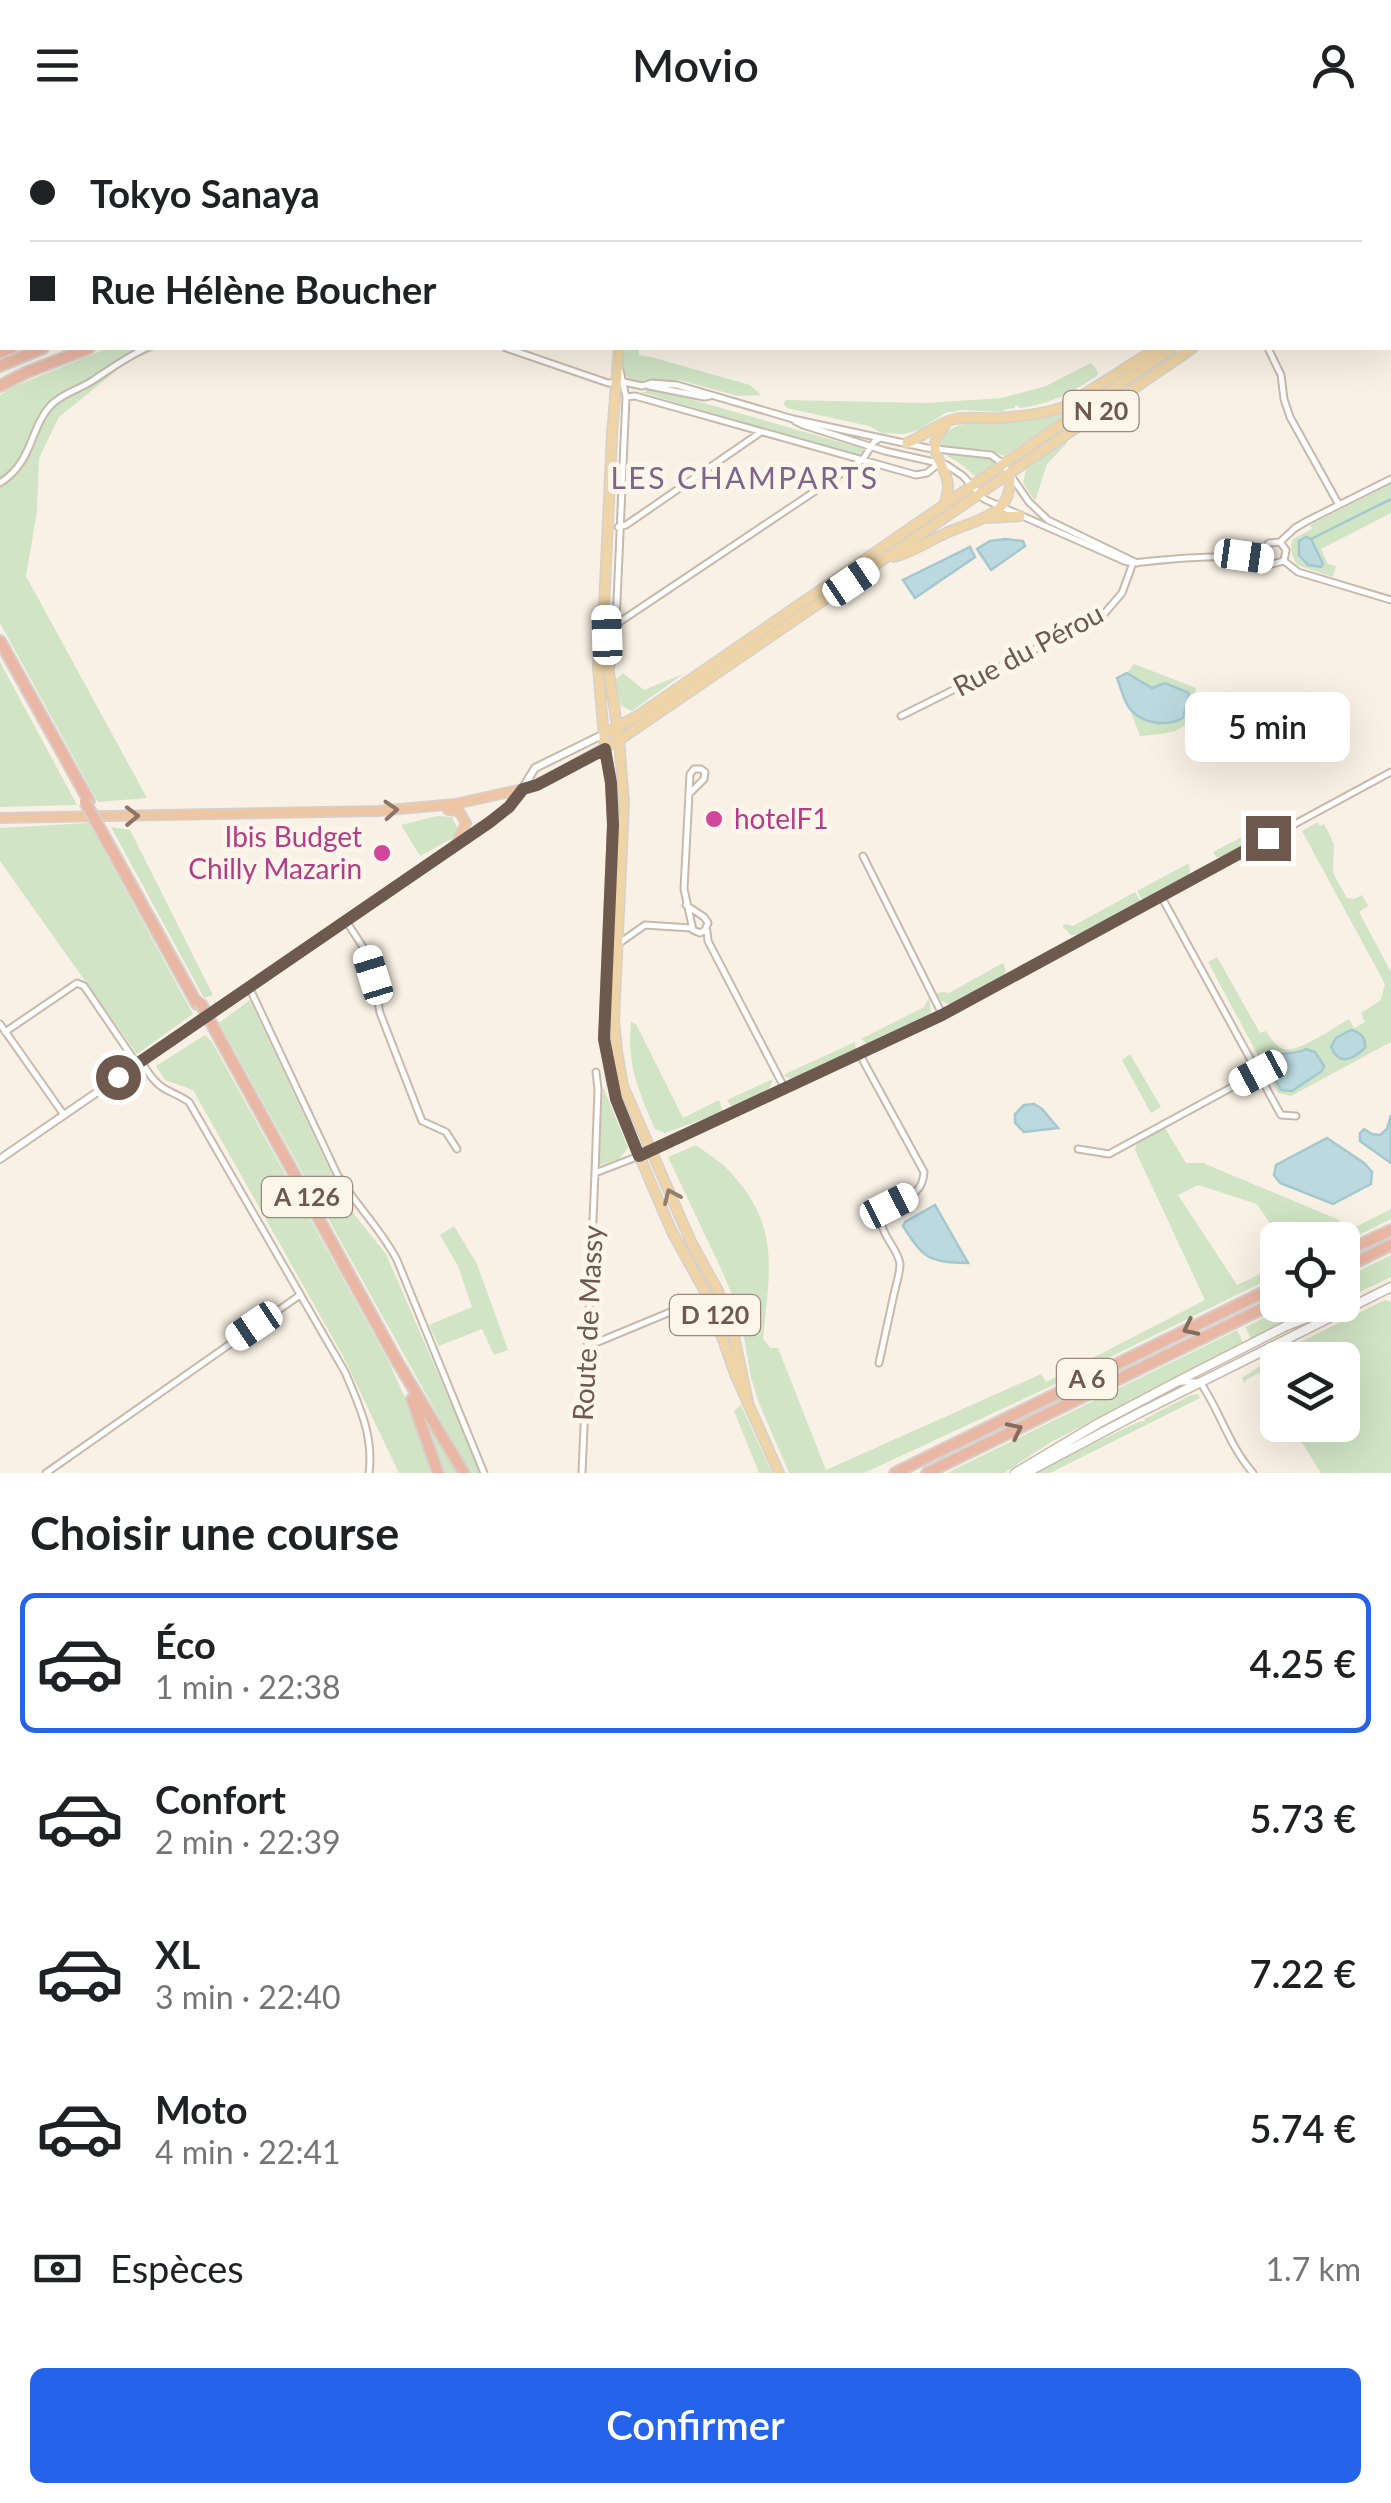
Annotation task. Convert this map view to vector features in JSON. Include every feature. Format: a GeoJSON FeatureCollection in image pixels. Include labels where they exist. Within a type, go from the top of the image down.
{"type":"FeatureCollection","features":[{"type":"Feature","properties":{"kind":"highway"},"geometry":{"type":"LineString","coordinates":[[0,366],[38,350]]}},
{"type":"Feature","properties":{"kind":"highway"},"geometry":{"type":"LineString","coordinates":[[0,386],[84,350]]}},
{"type":"Feature","properties":{"kind":"highway","name":"A 126"},"geometry":{"type":"LineString","coordinates":[[0,644],[398,1363],[464,1473]]}},
{"type":"Feature","properties":{"kind":"highway","name":"N 20"},"geometry":{"type":"LineString","coordinates":[[436,806],[523,789]]}},
{"type":"Feature","properties":{"kind":"highway"},"geometry":{"type":"LineString","coordinates":[[0,818],[346,812],[436,806],[455,810],[464,817],[465,828],[454,846]]}},
{"type":"Feature","properties":{"kind":"highway","name":"A 126"},"geometry":{"type":"LineString","coordinates":[[215,1033],[408,1390],[428,1436],[438,1473]]}},
{"type":"Feature","properties":{"kind":"highway"},"geometry":{"type":"LineString","coordinates":[[1360,1245],[1391,1230]]}},
{"type":"Feature","properties":{"kind":"highway"},"geometry":{"type":"LineString","coordinates":[[1360,1260],[1391,1245]]}},
{"type":"Feature","properties":{"kind":"highway","name":"A 6"},"geometry":{"type":"LineString","coordinates":[[895,1473],[1260,1295]]}},
{"type":"Feature","properties":{"kind":"highway","name":"A 6"},"geometry":{"type":"LineString","coordinates":[[927,1473],[1260,1309]]}},
{"type":"Feature","properties":{"kind":"main road","name":"D 120"},"geometry":{"type":"LineString","coordinates":[[617,350],[598,667],[613,825],[604,1039],[616,1099],[639,1156],[672,1232],[708,1297],[735,1374],[780,1473]]}},
{"type":"Feature","properties":{"kind":"main road"},"geometry":{"type":"LineString","coordinates":[[612,434],[622,396],[617,350]]}},
{"type":"Feature","properties":{"kind":"main road"},"geometry":{"type":"LineString","coordinates":[[906,443],[959,418],[1001,418],[1064,407],[1154,350]]}},
{"type":"Feature","properties":{"kind":"main road","name":"N 20"},"geometry":{"type":"LineString","coordinates":[[604,734],[882,562],[975,490],[1002,463],[1169,350]]}},
{"type":"Feature","properties":{"kind":"main road","name":"N 20"},"geometry":{"type":"LineString","coordinates":[[523,789],[619,740],[695,681],[944,506],[1008,474],[1190,350]]}},
{"type":"Feature","properties":{"kind":"main road"},"geometry":{"type":"LineString","coordinates":[[944,506],[948,487],[946,474],[938,463],[936,436],[948,422]]}},
{"type":"Feature","properties":{"kind":"main road"},"geometry":{"type":"LineString","coordinates":[[882,562],[1001,508],[1010,489],[1008,474]]}},
{"type":"Feature","properties":{"kind":"main road"},"geometry":{"type":"LineString","coordinates":[[986,518],[1020,516]]}},
{"type":"Feature","properties":{"kind":"main road","name":"D 120"},"geometry":{"type":"LineString","coordinates":[[604,607],[624,820],[614,1020],[616,1051],[623,1086],[650,1150],[718,1292],[734,1336],[748,1402]]}},
{"type":"Feature","properties":{"kind":"main road"},"geometry":{"type":"LineString","coordinates":[[1360,1297],[1391,1284]]}},
{"type":"Feature","properties":{"kind":"main road"},"geometry":{"type":"LineString","coordinates":[[1026,1473],[1391,1284]]}},
{"type":"Feature","properties":{"kind":"main road"},"geometry":{"type":"LineString","coordinates":[[1015,1473],[1100,1423],[1297,1322]]}},
{"type":"Feature","properties":{"kind":"street"},"geometry":{"type":"LineString","coordinates":[[0,483],[28,453],[49,407],[142,350]]}},
{"type":"Feature","properties":{"kind":"street"},"geometry":{"type":"LineString","coordinates":[[512,350],[618,383],[644,386]]}},
{"type":"Feature","properties":{"kind":"street"},"geometry":{"type":"LineString","coordinates":[[1269,350],[1281,374],[1290,417],[1339,505]]}},
{"type":"Feature","properties":{"kind":"street"},"geometry":{"type":"LineString","coordinates":[[622,396],[644,386],[677,385],[793,419],[936,450],[987,454],[1002,463],[1048,520],[1135,563]]}},
{"type":"Feature","properties":{"kind":"street"},"geometry":{"type":"LineString","coordinates":[[622,396],[636,396],[920,475],[938,463]]}},
{"type":"Feature","properties":{"kind":"street"},"geometry":{"type":"LineString","coordinates":[[609,670],[615,625],[622,396]]}},
{"type":"Feature","properties":{"kind":"street"},"geometry":{"type":"LineString","coordinates":[[793,419],[803,426],[955,470],[1001,508],[1135,563],[1244,556],[1272,564],[1284,560]]}},
{"type":"Feature","properties":{"kind":"street"},"geometry":{"type":"LineString","coordinates":[[618,527],[762,431]]}},
{"type":"Feature","properties":{"kind":"street"},"geometry":{"type":"LineString","coordinates":[[615,625],[863,458],[880,438]]}},
{"type":"Feature","properties":{"kind":"street"},"geometry":{"type":"LineString","coordinates":[[1280,542],[1295,528],[1391,479]]}},
{"type":"Feature","properties":{"kind":"street"},"geometry":{"type":"LineString","coordinates":[[1244,556],[1273,541],[1280,542],[1286,550],[1284,560]]}},
{"type":"Feature","properties":{"kind":"street"},"geometry":{"type":"LineString","coordinates":[[1264,548],[1265,559]]}},
{"type":"Feature","properties":{"kind":"street"},"geometry":{"type":"LineString","coordinates":[[1284,560],[1298,572],[1391,600]]}},
{"type":"Feature","properties":{"kind":"street","name":"Rue du Pérou"},"geometry":{"type":"LineString","coordinates":[[901,716],[1102,615],[1122,593],[1135,563]]}},
{"type":"Feature","properties":{"kind":"street","name":"N 20"},"geometry":{"type":"LineString","coordinates":[[523,789],[536,768],[604,734]]}},
{"type":"Feature","properties":{"kind":"street"},"geometry":{"type":"LineString","coordinates":[[689,794],[705,777],[703,770],[694,768],[690,776],[689,794],[684,890],[693,928],[708,941],[785,1088]]}},
{"type":"Feature","properties":{"kind":"street"},"geometry":{"type":"LineString","coordinates":[[595,1172],[639,1156],[942,1015],[1391,772]]}},
{"type":"Feature","properties":{"kind":"street"},"geometry":{"type":"LineString","coordinates":[[690,776],[698,783]]}},
{"type":"Feature","properties":{"kind":"street"},"geometry":{"type":"LineString","coordinates":[[0,1159],[454,846],[509,807],[523,789]]}},
{"type":"Feature","properties":{"kind":"street"},"geometry":{"type":"LineString","coordinates":[[863,856],[942,1015]]}},
{"type":"Feature","properties":{"kind":"street"},"geometry":{"type":"LineString","coordinates":[[1162,896],[1282,1115],[1296,1116]]}},
{"type":"Feature","properties":{"kind":"street"},"geometry":{"type":"LineString","coordinates":[[686,905],[706,918],[708,941]]}},
{"type":"Feature","properties":{"kind":"street"},"geometry":{"type":"LineString","coordinates":[[693,928],[693,918],[699,915]]}},
{"type":"Feature","properties":{"kind":"street"},"geometry":{"type":"LineString","coordinates":[[346,921],[366,953],[380,1013],[422,1121],[446,1132],[457,1149]]}},
{"type":"Feature","properties":{"kind":"street"},"geometry":{"type":"LineString","coordinates":[[618,944],[645,926],[703,932],[707,928]]}},
{"type":"Feature","properties":{"kind":"street"},"geometry":{"type":"LineString","coordinates":[[6,1032],[77,983],[84,986],[155,1082],[189,1102],[344,1372],[360,1406],[370,1445],[369,1473]]}},
{"type":"Feature","properties":{"kind":"street"},"geometry":{"type":"LineString","coordinates":[[250,987],[337,1174],[397,1260],[484,1473]]}},
{"type":"Feature","properties":{"kind":"street"},"geometry":{"type":"LineString","coordinates":[[0,1024],[64,1115]]}},
{"type":"Feature","properties":{"kind":"street"},"geometry":{"type":"LineString","coordinates":[[860,1055],[924,1172],[922,1186],[889,1206],[882,1218],[900,1265],[879,1363]]}},
{"type":"Feature","properties":{"kind":"street","name":"Route de Massy"},"geometry":{"type":"LineString","coordinates":[[582,1473],[596,1072]]}},
{"type":"Feature","properties":{"kind":"street"},"geometry":{"type":"LineString","coordinates":[[1078,1149],[1109,1154],[1258,1073]]}},
{"type":"Feature","properties":{"kind":"street"},"geometry":{"type":"LineString","coordinates":[[46,1473],[300,1295]]}},
{"type":"Feature","properties":{"kind":"street"},"geometry":{"type":"LineString","coordinates":[[587,1342],[598,1342],[692,1302]]}},
{"type":"Feature","properties":{"kind":"street"},"geometry":{"type":"LineString","coordinates":[[1179,1382],[1200,1382],[1232,1446],[1253,1473]]}},
{"type":"Feature","properties":{"kind":"green space"},"geometry":{"type":"Polygon","coordinates":[[[103,350],[155,350],[126,363],[59,417],[39,458],[37,511],[26,576],[147,798],[98,802],[0,623],[0,395],[103,350]]]}},
{"type":"Feature","properties":{"kind":"green space"},"geometry":{"type":"Polygon","coordinates":[[[623,350],[639,350],[639,355],[750,385],[761,395],[738,396],[680,380],[637,381],[623,371],[623,350]]]}},
{"type":"Feature","properties":{"kind":"green space"},"geometry":{"type":"Polygon","coordinates":[[[1091,363],[1097,376],[1051,401],[1015,406],[1002,412],[945,413],[919,430],[904,434],[882,433],[869,426],[787,408],[783,403],[925,403],[1002,398],[1046,386],[1091,363]]]}},
{"type":"Feature","properties":{"kind":"green space"},"geometry":{"type":"Polygon","coordinates":[[[646,389],[864,449],[859,455],[640,392],[646,389]]]}},
{"type":"Feature","properties":{"kind":"green space"},"geometry":{"type":"Polygon","coordinates":[[[1073,407],[1004,456],[989,450],[941,446],[944,434],[962,425],[1033,420],[1073,407]]]}},
{"type":"Feature","properties":{"kind":"green space"},"geometry":{"type":"Polygon","coordinates":[[[1066,440],[1047,464],[1035,501],[1023,483],[1026,470],[1066,440]]]}},
{"type":"Feature","properties":{"kind":"green space"},"geometry":{"type":"Polygon","coordinates":[[[948,454],[990,458],[997,462],[976,477],[948,454]]]}},
{"type":"Feature","properties":{"kind":"green space"},"geometry":{"type":"Polygon","coordinates":[[[1391,484],[1391,513],[1321,549],[1328,564],[1336,566],[1333,577],[1297,565],[1294,559],[1293,539],[1312,529],[1310,525],[1391,484]],[[1306,537],[1298,545],[1300,556],[1308,565],[1323,564],[1313,542],[1306,537]]]}},
{"type":"Feature","properties":{"kind":"green space"},"geometry":{"type":"Polygon","coordinates":[[[0,662],[77,805],[0,807],[0,662]]]}},
{"type":"Feature","properties":{"kind":"green space"},"geometry":{"type":"Polygon","coordinates":[[[1134,664],[1196,688],[1191,714],[1182,728],[1140,736],[1129,708],[1145,719],[1152,688],[1127,673],[1134,664]]]}},
{"type":"Feature","properties":{"kind":"green space"},"geometry":{"type":"Polygon","coordinates":[[[623,673],[644,690],[683,674],[632,711],[620,705],[616,679],[623,673]]]}},
{"type":"Feature","properties":{"kind":"green space"},"geometry":{"type":"Polygon","coordinates":[[[1290,812],[1294,819],[1224,857],[1216,857],[1213,852],[1290,812]]]}},
{"type":"Feature","properties":{"kind":"green space"},"geometry":{"type":"Polygon","coordinates":[[[437,816],[452,817],[459,831],[420,856],[401,825],[437,816]]]}},
{"type":"Feature","properties":{"kind":"green space"},"geometry":{"type":"Polygon","coordinates":[[[1318,822],[1320,826],[1324,824],[1334,844],[1333,873],[1347,898],[1362,895],[1368,906],[1359,912],[1391,972],[1391,1042],[1291,1096],[1278,1093],[1208,962],[1217,957],[1260,1033],[1266,1031],[1283,1049],[1306,1044],[1349,1019],[1354,1028],[1365,1022],[1361,1013],[1381,1000],[1385,984],[1302,831],[1318,822]]]}},
{"type":"Feature","properties":{"kind":"green space"},"geometry":{"type":"Polygon","coordinates":[[[89,823],[193,1014],[137,1054],[0,861],[0,828],[89,823]]]}},
{"type":"Feature","properties":{"kind":"green space"},"geometry":{"type":"Polygon","coordinates":[[[111,827],[130,830],[213,995],[204,998],[111,827]]]}},
{"type":"Feature","properties":{"kind":"green space"},"geometry":{"type":"Polygon","coordinates":[[[1189,863],[1187,877],[1143,901],[1137,891],[1189,863]]]}},
{"type":"Feature","properties":{"kind":"green space"},"geometry":{"type":"Polygon","coordinates":[[[1135,892],[1141,902],[1082,934],[1071,935],[1062,926],[1073,926],[1135,892]]]}},
{"type":"Feature","properties":{"kind":"green space"},"geometry":{"type":"Polygon","coordinates":[[[1003,963],[1003,977],[961,1001],[947,1003],[936,994],[949,993],[1003,963]]]}},
{"type":"Feature","properties":{"kind":"green space"},"geometry":{"type":"Polygon","coordinates":[[[929,998],[931,1012],[923,1021],[869,1046],[861,1039],[924,1007],[929,998]]]}},
{"type":"Feature","properties":{"kind":"green space"},"geometry":{"type":"Polygon","coordinates":[[[250,1000],[345,1203],[386,1254],[481,1473],[470,1473],[219,1023],[250,1000]]]}},
{"type":"Feature","properties":{"kind":"green space"},"geometry":{"type":"Polygon","coordinates":[[[631,1022],[636,1024],[683,1118],[719,1100],[723,1112],[665,1133],[655,1129],[632,1065],[631,1022]]]}},
{"type":"Feature","properties":{"kind":"green space"},"geometry":{"type":"Polygon","coordinates":[[[205,1035],[388,1360],[416,1422],[432,1473],[399,1473],[343,1356],[193,1090],[165,1080],[156,1066],[205,1035]]]}},
{"type":"Feature","properties":{"kind":"green space"},"geometry":{"type":"Polygon","coordinates":[[[855,1042],[853,1054],[798,1079],[783,1075],[855,1042]]]}},
{"type":"Feature","properties":{"kind":"green space"},"geometry":{"type":"Polygon","coordinates":[[[1130,1054],[1161,1107],[1151,1113],[1122,1060],[1130,1054]]]}},
{"type":"Feature","properties":{"kind":"green space"},"geometry":{"type":"Polygon","coordinates":[[[773,1079],[763,1094],[735,1108],[727,1100],[773,1079]]]}},
{"type":"Feature","properties":{"kind":"green space"},"geometry":{"type":"Polygon","coordinates":[[[603,1087],[628,1148],[619,1159],[599,1165],[603,1087]]]}},
{"type":"Feature","properties":{"kind":"green space"},"geometry":{"type":"Polygon","coordinates":[[[1165,1128],[1186,1163],[1203,1163],[1339,1222],[1269,1222],[1257,1204],[1198,1185],[1178,1195],[1237,1285],[1260,1274],[1260,1283],[864,1473],[789,1473],[751,1378],[740,1314],[668,1157],[696,1145],[733,1175],[759,1214],[769,1272],[763,1339],[770,1348],[778,1348],[826,1470],[1041,1374],[1046,1382],[1205,1300],[1135,1150],[1137,1142],[1165,1128]]]}},
{"type":"Feature","properties":{"kind":"green space"},"geometry":{"type":"Polygon","coordinates":[[[1391,1209],[1391,1219],[1360,1234],[1360,1224],[1391,1209]]]}},
{"type":"Feature","properties":{"kind":"green space"},"geometry":{"type":"Polygon","coordinates":[[[454,1226],[477,1264],[508,1350],[494,1355],[482,1329],[439,1346],[429,1325],[472,1307],[458,1266],[440,1235],[454,1226]]]}},
{"type":"Feature","properties":{"kind":"green space"},"geometry":{"type":"Polygon","coordinates":[[[1391,1255],[1391,1277],[1360,1292],[1360,1270],[1391,1255]]]}},
{"type":"Feature","properties":{"kind":"green space"},"geometry":{"type":"Polygon","coordinates":[[[1385,1300],[1391,1302],[1391,1473],[1321,1473],[1302,1442],[1360,1442],[1360,1342],[1300,1342],[1341,1322],[1360,1322],[1360,1312],[1385,1300]]]}},
{"type":"Feature","properties":{"kind":"green space"},"geometry":{"type":"Polygon","coordinates":[[[1260,1320],[1283,1322],[1251,1339],[1245,1327],[1260,1320]]]}},
{"type":"Feature","properties":{"kind":"green space"},"geometry":{"type":"Polygon","coordinates":[[[1237,1330],[1244,1344],[1051,1442],[1004,1473],[947,1473],[1237,1330]]]}},
{"type":"Feature","properties":{"kind":"green space"},"geometry":{"type":"Polygon","coordinates":[[[1260,1366],[1260,1372],[1245,1384],[1242,1378],[1260,1366]]]}},
{"type":"Feature","properties":{"kind":"green space"},"geometry":{"type":"Polygon","coordinates":[[[1198,1394],[1200,1398],[1050,1473],[1033,1473],[1191,1395],[1198,1394]]]}},
{"type":"Feature","properties":{"kind":"green space"},"geometry":{"type":"Polygon","coordinates":[[[741,1405],[772,1473],[759,1473],[734,1411],[741,1405]]]}},
{"type":"Feature","properties":{"kind":"green space"},"geometry":{"type":"Polygon","coordinates":[[[428,1422],[460,1473],[443,1473],[428,1422]]]}},
{"type":"Feature","properties":{"kind":"water"},"geometry":{"type":"Polygon","coordinates":[[[1311,539],[1321,567],[1308,565],[1299,555],[1299,541],[1311,539]]]}},
{"type":"Feature","properties":{"kind":"water"},"geometry":{"type":"Polygon","coordinates":[[[990,541],[1023,541],[1025,546],[991,570],[977,549],[990,541]]]}},
{"type":"Feature","properties":{"kind":"water"},"geometry":{"type":"Polygon","coordinates":[[[970,547],[975,557],[915,598],[903,580],[970,547]]]}},
{"type":"Feature","properties":{"kind":"water"},"geometry":{"type":"Polygon","coordinates":[[[1127,673],[1152,688],[1165,683],[1189,693],[1183,718],[1155,722],[1135,714],[1126,703],[1117,678],[1127,673]]]}},
{"type":"Feature","properties":{"kind":"water"},"geometry":{"type":"Polygon","coordinates":[[[1351,1030],[1362,1036],[1365,1048],[1342,1059],[1331,1047],[1336,1038],[1351,1030]]]}},
{"type":"Feature","properties":{"kind":"water"},"geometry":{"type":"Polygon","coordinates":[[[1306,1049],[1315,1052],[1324,1066],[1322,1071],[1292,1091],[1281,1090],[1266,1062],[1268,1058],[1306,1049]]]}},
{"type":"Feature","properties":{"kind":"water"},"geometry":{"type":"Polygon","coordinates":[[[1034,1104],[1058,1128],[1024,1132],[1015,1123],[1015,1114],[1024,1105],[1034,1104]]]}},
{"type":"Feature","properties":{"kind":"water"},"geometry":{"type":"Polygon","coordinates":[[[1391,1115],[1391,1163],[1360,1141],[1360,1133],[1364,1129],[1380,1135],[1387,1129],[1391,1115]]]}},
{"type":"Feature","properties":{"kind":"water"},"geometry":{"type":"Polygon","coordinates":[[[1327,1138],[1372,1172],[1371,1184],[1333,1204],[1280,1183],[1274,1175],[1276,1165],[1327,1138]]]}},
{"type":"Feature","properties":{"kind":"water"},"geometry":{"type":"Polygon","coordinates":[[[935,1205],[968,1263],[928,1257],[903,1226],[935,1205]]]}},
{"type":"Feature","properties":{"kind":"waterway"},"geometry":{"type":"LineString","coordinates":[[1311,539],[1391,499]]}},
{"type":"Feature","properties":{"kind":"place","name":"hotelF1"},"geometry":{"type":"Point","coordinates":[714,819]}},
{"type":"Feature","properties":{"kind":"place","name":"Ibis Budget Chilly Mazarin"},"geometry":{"type":"Point","coordinates":[382,853]}},
{"type":"Feature","properties":{"kind":"district","name":"LES CHAMPARTS"},"geometry":{"type":"Point","coordinates":[745,479]}},
{"type":"Feature","properties":{"kind":"route"},"geometry":{"type":"LineString","coordinates":[[118,1077],[490,822],[523,789],[605,749],[613,825],[604,1039],[616,1099],[639,1156],[942,1015],[1268,838]]}}]}
